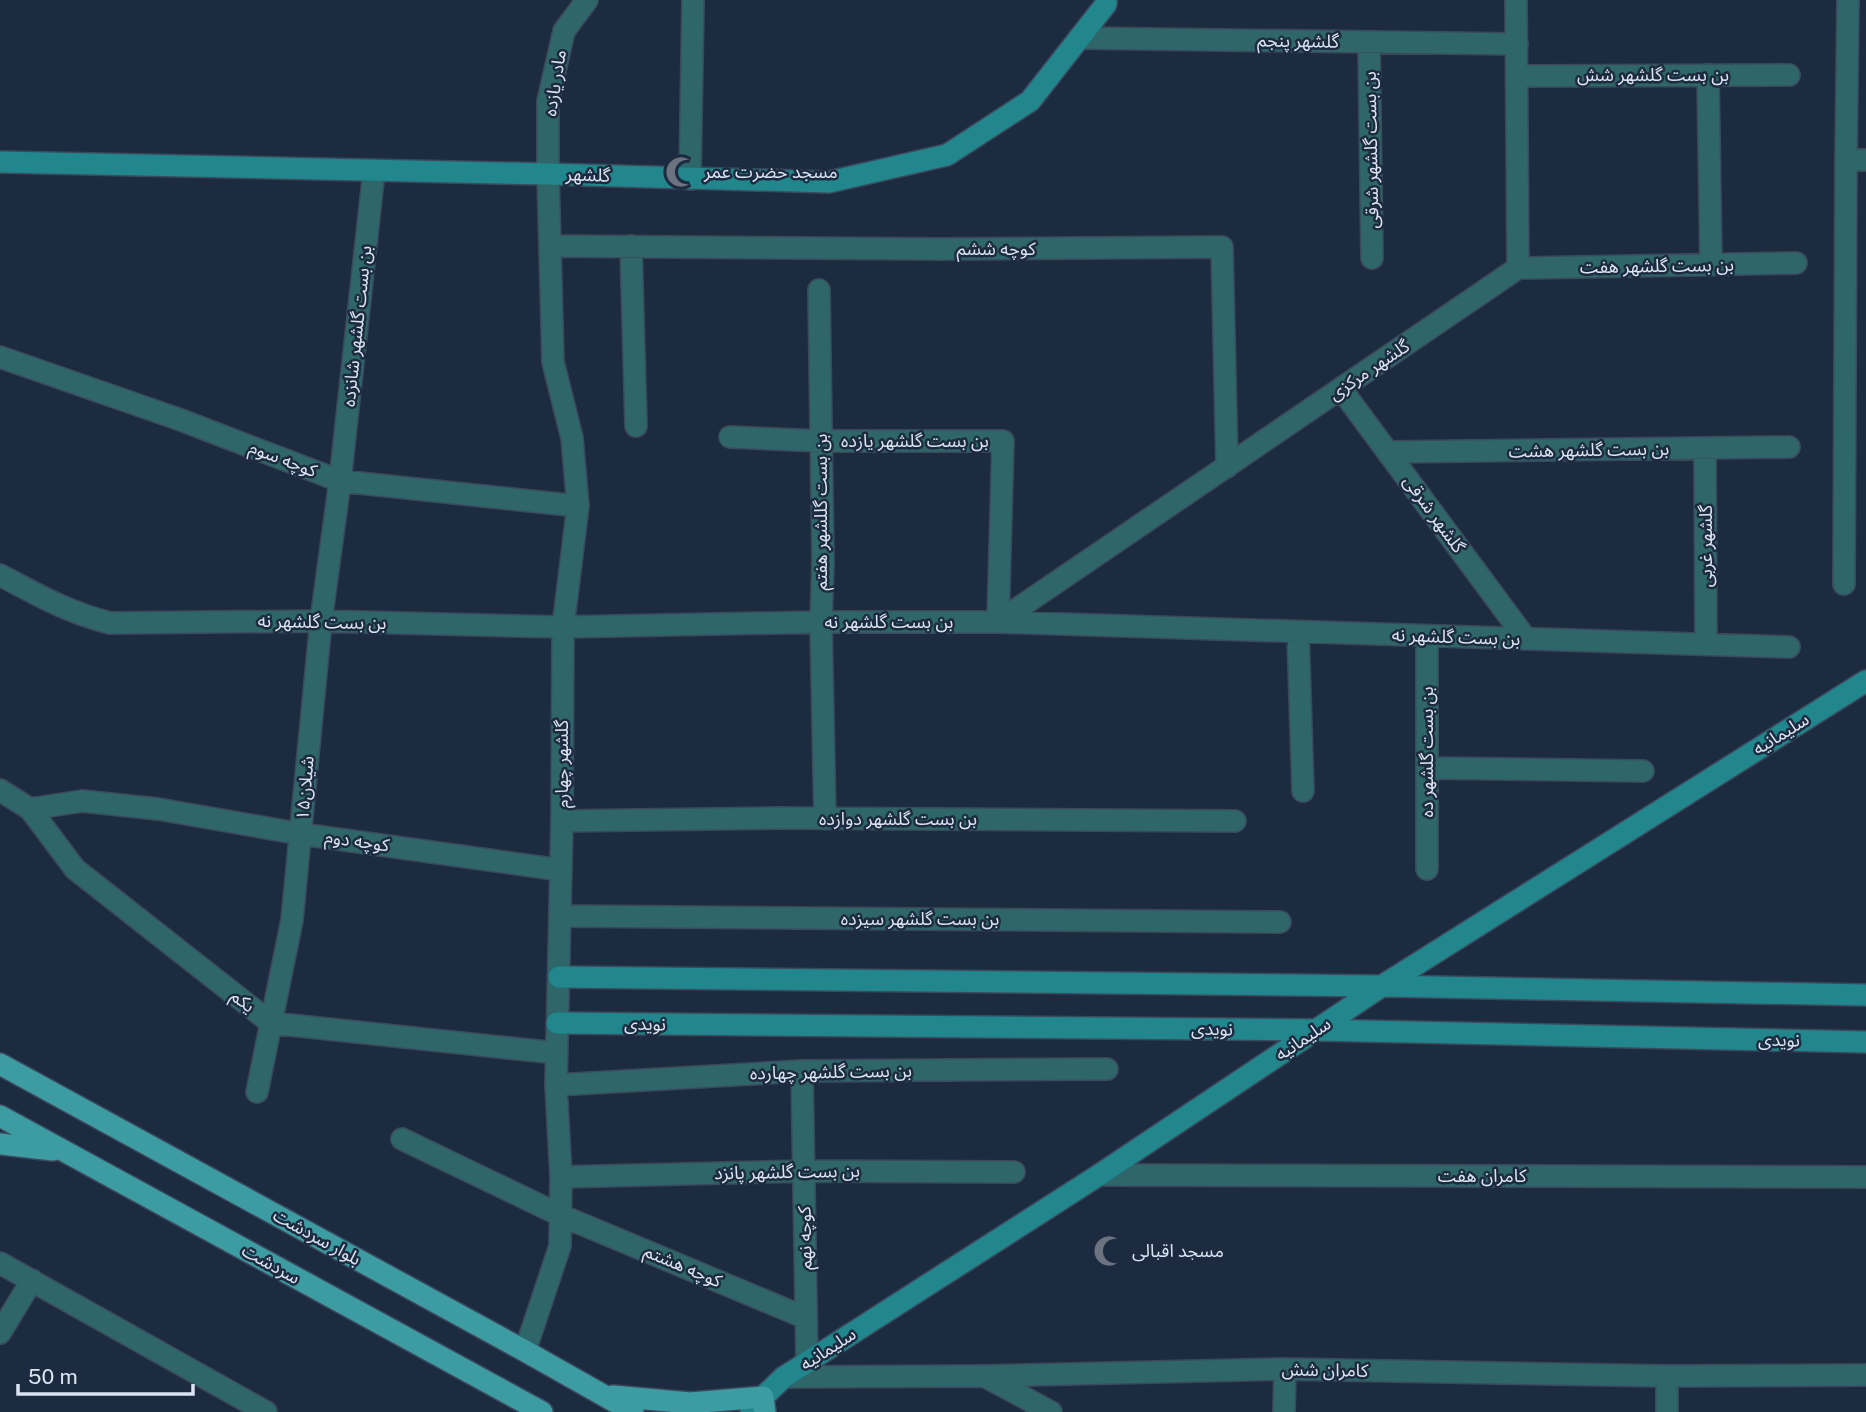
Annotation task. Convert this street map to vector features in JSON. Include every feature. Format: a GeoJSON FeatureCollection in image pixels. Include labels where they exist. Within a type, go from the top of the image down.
{"type":"FeatureCollection","features":[{"type":"Feature","properties":{"kind":"main road","name":"بلوار سردشت"},"geometry":{"type":"LineString","coordinates":[[0,1064],[633,1412]]}},
{"type":"Feature","properties":{"kind":"main road","name":"سردشت"},"geometry":{"type":"LineString","coordinates":[[0,1116],[542,1412]]}},
{"type":"Feature","properties":{"kind":"main road"},"geometry":{"type":"LineString","coordinates":[[0,1143],[65,1152]]}},
{"type":"Feature","properties":{"kind":"main road"},"geometry":{"type":"LineString","coordinates":[[605,1395],[760,1407]]}},
{"type":"Feature","properties":{"kind":"street","name":"مادر یازده"},"geometry":{"type":"LineString","coordinates":[[548,174],[548,101],[564,31],[587,0]]}},
{"type":"Feature","properties":{"kind":"street"},"geometry":{"type":"LineString","coordinates":[[690,178],[693,0]]}},
{"type":"Feature","properties":{"kind":"street","name":"گلشهر"},"geometry":{"type":"LineString","coordinates":[[0,162],[829,182],[947,155],[1030,100],[1106,4],[1106,0]]}},
{"type":"Feature","properties":{"kind":"street"},"geometry":{"type":"LineString","coordinates":[[1516,0],[1518,268]]}},
{"type":"Feature","properties":{"kind":"street"},"geometry":{"type":"LineString","coordinates":[[1844,584],[1856,160],[1848,0]]}},
{"type":"Feature","properties":{"kind":"street","name":"گلشهر پنجم"},"geometry":{"type":"LineString","coordinates":[[1079,38],[1517,44]]}},
{"type":"Feature","properties":{"kind":"street","name":"بن بست گلشهر شرقی"},"geometry":{"type":"LineString","coordinates":[[1370,42],[1372,258]]}},
{"type":"Feature","properties":{"kind":"street"},"geometry":{"type":"LineString","coordinates":[[1708,75],[1711,265]]}},
{"type":"Feature","properties":{"kind":"street","name":"بن بست گلشهر شش"},"geometry":{"type":"LineString","coordinates":[[1517,76],[1789,75]]}},
{"type":"Feature","properties":{"kind":"street","name":"بن بست گلشهر شانزده"},"geometry":{"type":"LineString","coordinates":[[340,481],[373,171]]}},
{"type":"Feature","properties":{"kind":"street","name":"گلشهر چهارم"},"geometry":{"type":"LineString","coordinates":[[525,1351],[560,1246],[561,1177],[556,1085],[564,627],[578,506],[572,438],[553,362],[548,174]]}},
{"type":"Feature","properties":{"kind":"street","name":"کوچه ششم"},"geometry":{"type":"LineString","coordinates":[[551,246],[939,249],[1222,247],[1227,467]]}},
{"type":"Feature","properties":{"kind":"street"},"geometry":{"type":"LineString","coordinates":[[631,247],[636,426]]}},
{"type":"Feature","properties":{"kind":"street","name":"بن بست گلشهر هفت"},"geometry":{"type":"LineString","coordinates":[[1518,268],[1796,263]]}},
{"type":"Feature","properties":{"kind":"street","name":"گلشهر مرکزی"},"geometry":{"type":"LineString","coordinates":[[998,622],[1518,268]]}},
{"type":"Feature","properties":{"kind":"street","name":"بن بست گللشهر هفتم"},"geometry":{"type":"LineString","coordinates":[[819,290],[825,819]]}},
{"type":"Feature","properties":{"kind":"street","name":"کوچه سوم"},"geometry":{"type":"LineString","coordinates":[[0,356],[340,481],[578,506]]}},
{"type":"Feature","properties":{"kind":"street","name":"گلشهر شرقی"},"geometry":{"type":"LineString","coordinates":[[1341,389],[1526,639]]}},
{"type":"Feature","properties":{"kind":"street","name":"بن بست گلشهر یازده"},"geometry":{"type":"LineString","coordinates":[[730,437],[821,441],[1003,440],[998,622]]}},
{"type":"Feature","properties":{"kind":"street","name":"بن بست گلشهر هشت"},"geometry":{"type":"LineString","coordinates":[[1389,452],[1789,447]]}},
{"type":"Feature","properties":{"kind":"street","name":"گلشهر غربی"},"geometry":{"type":"LineString","coordinates":[[1705,448],[1706,644]]}},
{"type":"Feature","properties":{"kind":"street","name":"شیلان۱۵"},"geometry":{"type":"LineString","coordinates":[[257,1092],[292,920],[321,621],[340,481]]}},
{"type":"Feature","properties":{"kind":"street","name":"بن بست گلشهر نه"},"geometry":{"type":"LineString","coordinates":[[0,575],[55,605],[81,616],[110,623],[321,621],[564,627],[998,622],[1789,647]]}},
{"type":"Feature","properties":{"kind":"street"},"geometry":{"type":"LineString","coordinates":[[1298,633],[1303,791]]}},
{"type":"Feature","properties":{"kind":"street","name":"بن بست گلشهر ده"},"geometry":{"type":"LineString","coordinates":[[1427,636],[1427,869]]}},
{"type":"Feature","properties":{"kind":"street","name":"سلیمانیه"},"geometry":{"type":"LineString","coordinates":[[760,1407],[784,1377],[1098,1175],[1382,986],[1866,681]]}},
{"type":"Feature","properties":{"kind":"street"},"geometry":{"type":"LineString","coordinates":[[1428,768],[1643,771]]}},
{"type":"Feature","properties":{"kind":"street","name":"یکم"},"geometry":{"type":"LineString","coordinates":[[0,790],[30,809],[75,869],[271,1023],[557,1053]]}},
{"type":"Feature","properties":{"kind":"street","name":"کوچه دوم"},"geometry":{"type":"LineString","coordinates":[[30,809],[82,801],[158,809],[301,834],[561,870]]}},
{"type":"Feature","properties":{"kind":"street","name":"بن بست گلشهر دوازده"},"geometry":{"type":"LineString","coordinates":[[562,821],[1235,821]]}},
{"type":"Feature","properties":{"kind":"street","name":"بن بست گلشهر سیزده"},"geometry":{"type":"LineString","coordinates":[[560,915],[1280,922]]}},
{"type":"Feature","properties":{"kind":"street"},"geometry":{"type":"LineString","coordinates":[[559,977],[1382,986],[1866,995]]}},
{"type":"Feature","properties":{"kind":"street","name":"نویدی"},"geometry":{"type":"LineString","coordinates":[[557,1023],[1316,1030],[1866,1042]]}},
{"type":"Feature","properties":{"kind":"street","name":"بن بست گلشهر چهارده"},"geometry":{"type":"LineString","coordinates":[[556,1085],[802,1071],[1107,1069]]}},
{"type":"Feature","properties":{"kind":"street","name":"کوچه نهم"},"geometry":{"type":"LineString","coordinates":[[802,1071],[807,1363]]}},
{"type":"Feature","properties":{"kind":"street","name":"کوچه هشتم"},"geometry":{"type":"LineString","coordinates":[[402,1139],[559,1215],[806,1318]]}},
{"type":"Feature","properties":{"kind":"street","name":"بن بست گلشهر پانزد"},"geometry":{"type":"LineString","coordinates":[[561,1177],[803,1171],[1014,1172]]}},
{"type":"Feature","properties":{"kind":"street","name":"کامران هفت"},"geometry":{"type":"LineString","coordinates":[[1098,1175],[1866,1177]]}},
{"type":"Feature","properties":{"kind":"street"},"geometry":{"type":"LineString","coordinates":[[0,1263],[266,1412]]}},
{"type":"Feature","properties":{"kind":"street"},"geometry":{"type":"LineString","coordinates":[[0,1333],[32,1280]]}},
{"type":"Feature","properties":{"kind":"street"},"geometry":{"type":"LineString","coordinates":[[1284,1412],[1285,1369]]}},
{"type":"Feature","properties":{"kind":"street","name":"کامران شش"},"geometry":{"type":"LineString","coordinates":[[784,1377],[984,1376],[1285,1369],[1667,1376],[1866,1376]]}},
{"type":"Feature","properties":{"kind":"street"},"geometry":{"type":"LineString","coordinates":[[984,1376],[1051,1412]]}},
{"type":"Feature","properties":{"kind":"street"},"geometry":{"type":"LineString","coordinates":[[1667,1376],[1667,1412]]}},
{"type":"Feature","properties":{"kind":"place","name":"مسجد حضرت عمر"},"geometry":{"type":"Point","coordinates":[681,172]}},
{"type":"Feature","properties":{"kind":"place","name":"مسجد اقبالی"},"geometry":{"type":"Point","coordinates":[1109,1251]}}]}
